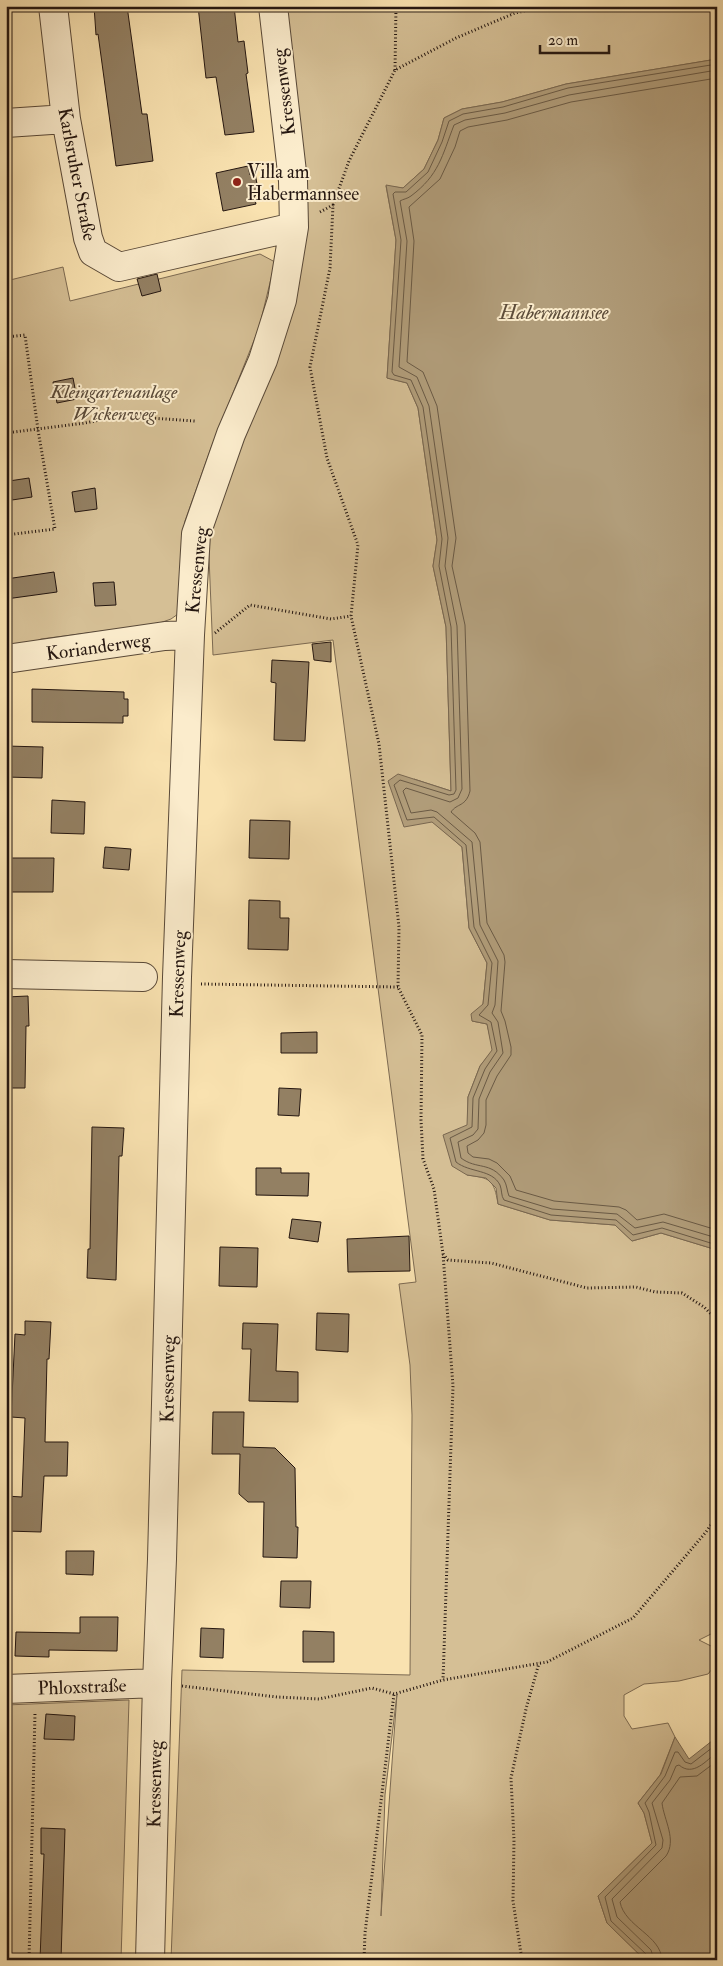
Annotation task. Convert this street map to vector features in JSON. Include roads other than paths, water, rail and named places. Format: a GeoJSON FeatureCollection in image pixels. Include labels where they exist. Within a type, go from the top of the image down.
{"type":"FeatureCollection","features":[{"type":"Feature","properties":{"kind":"street","name":"Karlsruher Straße"},"geometry":{"type":"LineString","coordinates":[[53,6],[66,119],[88,238],[93,252],[119,267],[294,227]]}},
{"type":"Feature","properties":{"kind":"street","name":"Kressenweg"},"geometry":{"type":"LineString","coordinates":[[150,1960],[177,983],[190,635],[196,534],[231,434],[263,360],[282,300],[294,227],[293,181],[273,6]]}},
{"type":"Feature","properties":{"kind":"street"},"geometry":{"type":"LineString","coordinates":[[6,123],[66,119]]}},
{"type":"Feature","properties":{"kind":"street","name":"Korianderweg"},"geometry":{"type":"LineString","coordinates":[[6,659],[165,636],[190,635]]}},
{"type":"Feature","properties":{"kind":"street"},"geometry":{"type":"LineString","coordinates":[[6,974],[143,977]]}},
{"type":"Feature","properties":{"kind":"street","name":"Phloxstraße"},"geometry":{"type":"LineString","coordinates":[[6,1689],[157,1683]]}},
{"type":"Feature","properties":{"kind":"water","name":"Habermannsee"},"geometry":{"type":"Polygon","coordinates":[[[717,59],[717,1250],[661,1233],[632,1241],[615,1225],[550,1220],[498,1204],[496,1188],[486,1178],[467,1175],[452,1166],[443,1135],[467,1125],[468,1097],[480,1066],[492,1050],[487,1024],[472,1021],[471,1014],[483,1004],[487,963],[469,928],[462,847],[432,822],[404,827],[388,781],[398,774],[451,791],[446,627],[433,566],[437,540],[418,408],[407,383],[387,378],[396,240],[386,185],[403,188],[424,169],[438,140],[444,118],[462,109],[502,102],[566,84],[717,59]]]}},
{"type":"Feature","properties":{"kind":"water"},"geometry":{"type":"Polygon","coordinates":[[[675,1737],[689,1759],[717,1737],[717,1948],[704,1960],[645,1960],[607,1923],[598,1896],[652,1843],[644,1813],[638,1803],[661,1774],[675,1737]]]}},
{"type":"Feature","properties":{"kind":"place","name":"Villa am Habermannsee"},"geometry":{"type":"Point","coordinates":[237,182]}},
{"type":"Feature","properties":{"kind":"park label","name":"Kleingartenanlage Wickenweg"},"geometry":{"type":"Point","coordinates":[114,402]}}]}
